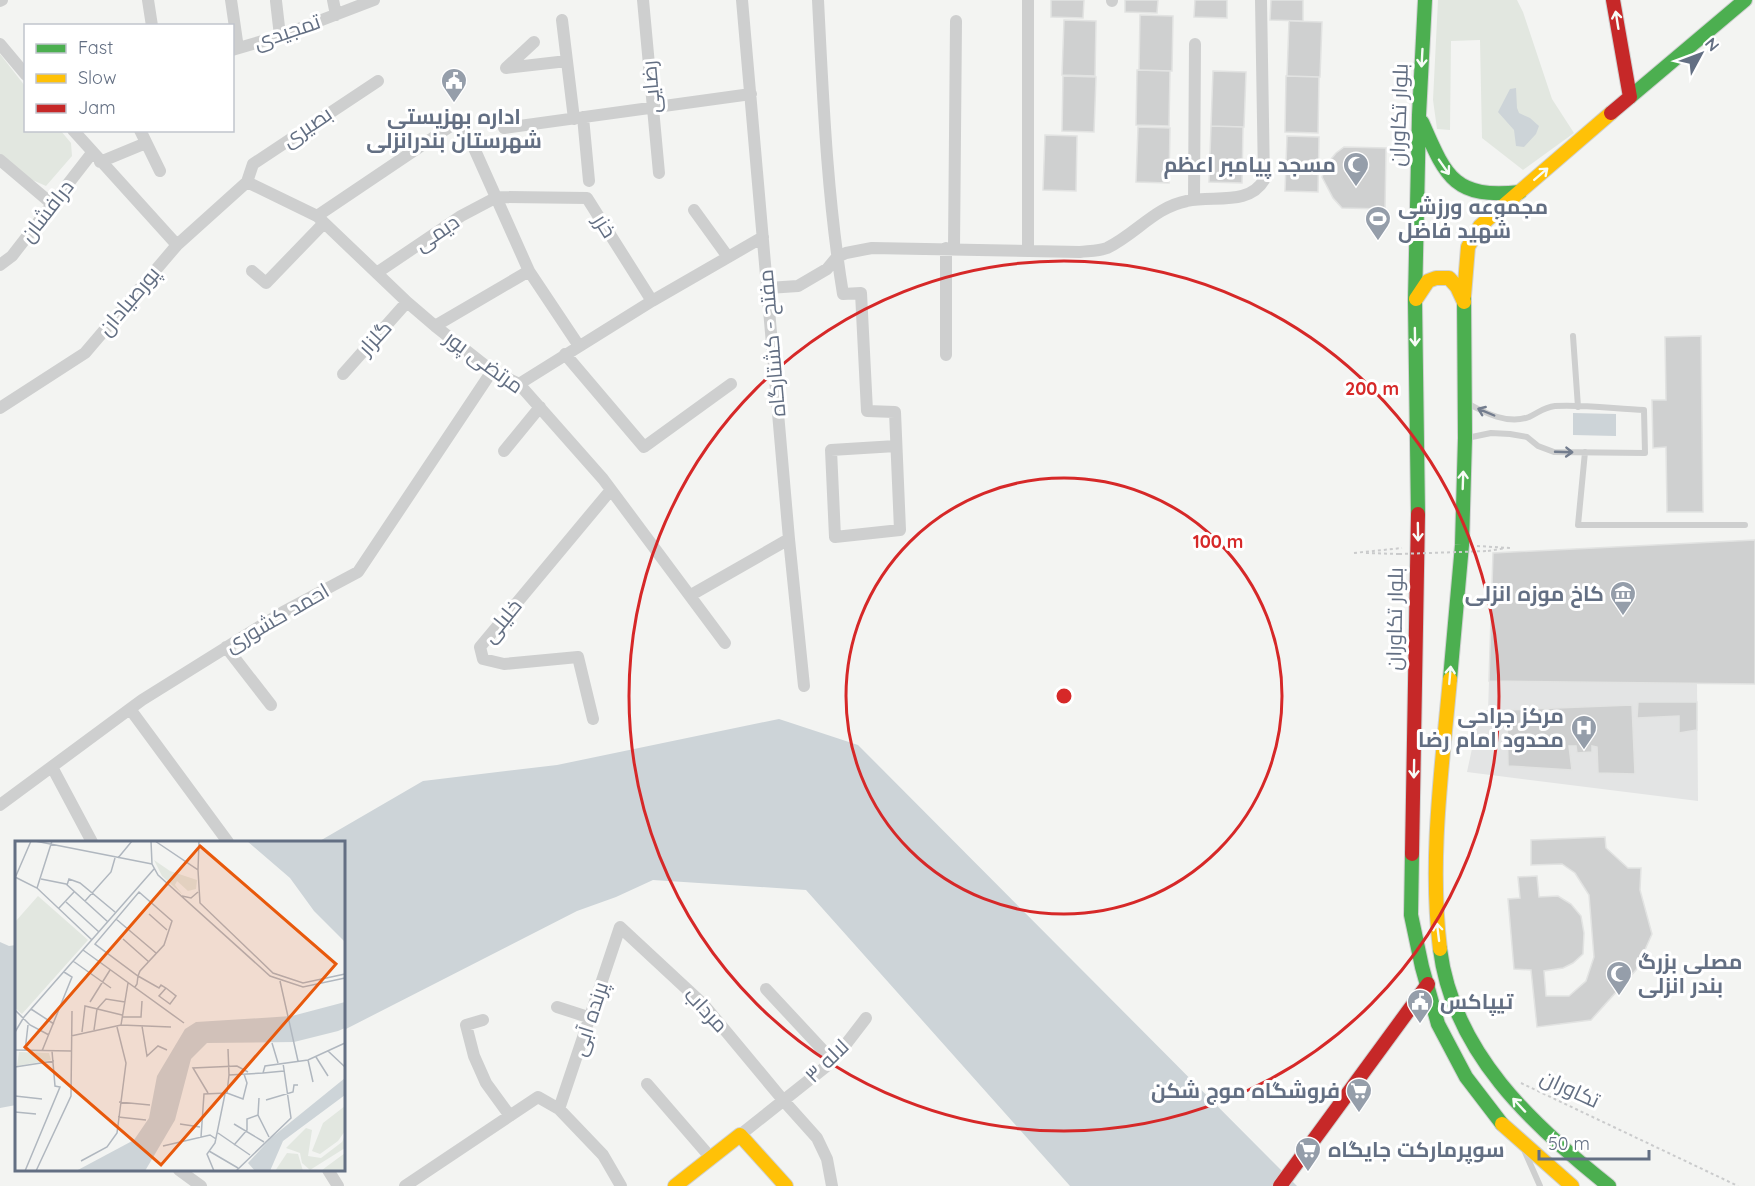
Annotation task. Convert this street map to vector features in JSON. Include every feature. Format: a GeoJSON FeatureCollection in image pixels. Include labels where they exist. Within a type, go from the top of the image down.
{"type":"FeatureCollection","features":[{"type":"Feature","properties":{"kind":"main road","name":"بلوار تکاوران"},"geometry":{"type":"LineString","coordinates":[[1425,0],[1419,115],[1415,301],[1418,547],[1411,915],[1422,967],[1438,1024],[1466,1077],[1500,1122],[1572,1186]]}},
{"type":"Feature","properties":{"kind":"main road"},"geometry":{"type":"LineString","coordinates":[[1613,0],[1629,97]]}},
{"type":"Feature","properties":{"kind":"main road"},"geometry":{"type":"LineString","coordinates":[[1609,1186],[1579,1162],[1518,1105],[1485,1066],[1459,1016],[1442,962],[1436,913],[1436,835],[1462,545],[1465,438],[1464,302],[1468,247],[1480,226],[1745,0]]}},
{"type":"Feature","properties":{"kind":"main road"},"geometry":{"type":"LineString","coordinates":[[1419,115],[1441,166],[1458,184],[1470,192],[1491,195],[1520,192]]}},
{"type":"Feature","properties":{"kind":"main road"},"geometry":{"type":"LineString","coordinates":[[1415,301],[1427,280],[1438,276],[1449,278],[1457,287],[1464,302]]}},
{"type":"Feature","properties":{"kind":"main road"},"geometry":{"type":"LineString","coordinates":[[1280,1186],[1428,984]]}},
{"type":"Feature","properties":{"kind":"main road"},"geometry":{"type":"LineString","coordinates":[[675,1186],[740,1135],[786,1186]]}},
{"type":"Feature","properties":{"kind":"street"},"geometry":{"type":"LineString","coordinates":[[148,0],[152,24]]}},
{"type":"Feature","properties":{"kind":"street"},"geometry":{"type":"LineString","coordinates":[[231,0],[233,24]]}},
{"type":"Feature","properties":{"kind":"street"},"geometry":{"type":"LineString","coordinates":[[333,0],[336,15]]}},
{"type":"Feature","properties":{"kind":"street","name":"تمجیدی"},"geometry":{"type":"LineString","coordinates":[[235,49],[280,36],[374,0]]}},
{"type":"Feature","properties":{"kind":"street","name":"رضایی"},"geometry":{"type":"LineString","coordinates":[[643,0],[659,173]]}},
{"type":"Feature","properties":{"kind":"street","name":"مفتح - کشتارگاه"},"geometry":{"type":"LineString","coordinates":[[742,0],[804,686]]}},
{"type":"Feature","properties":{"kind":"street"},"geometry":{"type":"LineString","coordinates":[[818,0],[822,90],[837,257],[843,294],[861,293],[867,411],[895,412],[900,530],[835,537],[831,450],[896,446]]}},
{"type":"Feature","properties":{"kind":"street"},"geometry":{"type":"LineString","coordinates":[[1028,0],[1028,250]]}},
{"type":"Feature","properties":{"kind":"street"},"geometry":{"type":"LineString","coordinates":[[768,288],[798,286],[827,269],[837,257],[872,248],[1080,252],[1106,248],[1171,206],[1194,200],[1246,195],[1258,189],[1264,180],[1261,0]]}},
{"type":"Feature","properties":{"kind":"street"},"geometry":{"type":"LineString","coordinates":[[276,1],[280,36]]}},
{"type":"Feature","properties":{"kind":"street"},"geometry":{"type":"LineString","coordinates":[[562,20],[567,61],[589,181]]}},
{"type":"Feature","properties":{"kind":"street"},"geometry":{"type":"LineString","coordinates":[[946,355],[956,21]]}},
{"type":"Feature","properties":{"kind":"street"},"geometry":{"type":"LineString","coordinates":[[534,42],[506,68],[567,61]]}},
{"type":"Feature","properties":{"kind":"street"},"geometry":{"type":"LineString","coordinates":[[0,44],[24,73]]}},
{"type":"Feature","properties":{"kind":"street"},"geometry":{"type":"LineString","coordinates":[[1194,200],[1195,44]]}},
{"type":"Feature","properties":{"kind":"street","name":"بصیری"},"geometry":{"type":"LineString","coordinates":[[247,182],[253,164],[378,81]]}},
{"type":"Feature","properties":{"kind":"street"},"geometry":{"type":"LineString","coordinates":[[504,128],[751,94]]}},
{"type":"Feature","properties":{"kind":"street"},"geometry":{"type":"LineString","coordinates":[[252,271],[266,283],[321,219],[461,119],[529,271],[579,346]]}},
{"type":"Feature","properties":{"kind":"street"},"geometry":{"type":"LineString","coordinates":[[75,132],[177,244]]}},
{"type":"Feature","properties":{"kind":"street"},"geometry":{"type":"LineString","coordinates":[[141,132],[160,171]]}},
{"type":"Feature","properties":{"kind":"street"},"geometry":{"type":"LineString","coordinates":[[96,157],[146,142]]}},
{"type":"Feature","properties":{"kind":"street","name":"درافشان"},"geometry":{"type":"LineString","coordinates":[[0,265],[12,256],[52,204],[96,157]]}},
{"type":"Feature","properties":{"kind":"street"},"geometry":{"type":"LineString","coordinates":[[0,160],[52,204]]}},
{"type":"Feature","properties":{"kind":"street","name":"مرتضی پور"},"geometry":{"type":"LineString","coordinates":[[247,182],[321,219],[435,326],[492,371],[519,384],[603,479],[725,643]]}},
{"type":"Feature","properties":{"kind":"street","name":"پورصیادان"},"geometry":{"type":"LineString","coordinates":[[0,408],[85,352],[177,244],[247,182]]}},
{"type":"Feature","properties":{"kind":"street","name":"دیمی"},"geometry":{"type":"LineString","coordinates":[[378,272],[461,216],[497,196]]}},
{"type":"Feature","properties":{"kind":"street","name":"خزر"},"geometry":{"type":"LineString","coordinates":[[497,196],[587,198],[652,301]]}},
{"type":"Feature","properties":{"kind":"street"},"geometry":{"type":"LineString","coordinates":[[694,210],[728,257]]}},
{"type":"Feature","properties":{"kind":"street"},"geometry":{"type":"LineString","coordinates":[[519,384],[652,301],[763,237]]}},
{"type":"Feature","properties":{"kind":"street"},"geometry":{"type":"LineString","coordinates":[[435,326],[529,271]]}},
{"type":"Feature","properties":{"kind":"street","name":"گلزار"},"geometry":{"type":"LineString","coordinates":[[343,374],[408,303]]}},
{"type":"Feature","properties":{"kind":"street"},"geometry":{"type":"LineString","coordinates":[[566,354],[644,447],[731,384]]}},
{"type":"Feature","properties":{"kind":"street","name":"احمد کشوری"},"geometry":{"type":"LineString","coordinates":[[0,805],[130,709],[283,612],[357,572],[492,371]]}},
{"type":"Feature","properties":{"kind":"street"},"geometry":{"type":"LineString","coordinates":[[504,451],[540,407]]}},
{"type":"Feature","properties":{"kind":"street","name":"خلیلی"},"geometry":{"type":"LineString","coordinates":[[593,719],[578,657],[504,664],[483,659],[480,647],[610,490]]}},
{"type":"Feature","properties":{"kind":"street"},"geometry":{"type":"LineString","coordinates":[[691,595],[789,539]]}},
{"type":"Feature","properties":{"kind":"street"},"geometry":{"type":"LineString","coordinates":[[226,647],[271,705]]}},
{"type":"Feature","properties":{"kind":"street"},"geometry":{"type":"LineString","coordinates":[[130,709],[227,841]]}},
{"type":"Feature","properties":{"kind":"street"},"geometry":{"type":"LineString","coordinates":[[52,767],[91,841]]}},
{"type":"Feature","properties":{"kind":"street","name":"پرنده آبی"},"geometry":{"type":"LineString","coordinates":[[560,1109],[620,927]]}},
{"type":"Feature","properties":{"kind":"street","name":"مرداب"},"geometry":{"type":"LineString","coordinates":[[620,927],[704,1005],[783,1101],[818,1138],[827,1159],[832,1186]]}},
{"type":"Feature","properties":{"kind":"street"},"geometry":{"type":"LineString","coordinates":[[766,989],[833,1061]]}},
{"type":"Feature","properties":{"kind":"street"},"geometry":{"type":"LineString","coordinates":[[556,1007],[591,1018]]}},
{"type":"Feature","properties":{"kind":"street","name":"لاله ۳"},"geometry":{"type":"LineString","coordinates":[[740,1135],[833,1061],[866,1018]]}},
{"type":"Feature","properties":{"kind":"street"},"geometry":{"type":"LineString","coordinates":[[483,1020],[466,1025],[474,1056],[486,1083],[510,1116]]}},
{"type":"Feature","properties":{"kind":"street"},"geometry":{"type":"LineString","coordinates":[[647,1084],[711,1158]]}},
{"type":"Feature","properties":{"kind":"street"},"geometry":{"type":"LineString","coordinates":[[405,1186],[538,1097],[560,1109],[603,1155],[621,1186]]}},
{"type":"Feature","properties":{"kind":"street"},"geometry":{"type":"LineString","coordinates":[[179,1171],[201,1186]]}},
{"type":"Feature","properties":{"kind":"street"},"geometry":{"type":"LineString","coordinates":[[329,1171],[338,1186]]}},
{"type":"Feature","properties":{"kind":"lane"},"geometry":{"type":"LineString","coordinates":[[1573,336],[1578,407]]}},
{"type":"Feature","properties":{"kind":"lane"},"geometry":{"type":"LineString","coordinates":[[1464,401],[1487,415],[1509,420],[1529,417],[1539,410],[1555,406],[1644,410],[1645,453],[1554,452],[1538,446],[1527,437],[1510,434],[1491,433],[1465,438]]}},
{"type":"Feature","properties":{"kind":"lane"},"geometry":{"type":"LineString","coordinates":[[1585,452],[1578,525],[1745,525]]}},
{"type":"Feature","properties":{"kind":"lane"},"geometry":{"type":"LineString","coordinates":[[1520,1141],[1540,1186]]}},
{"type":"Feature","properties":{"kind":"path"},"geometry":{"type":"LineString","coordinates":[[1418,547],[1354,553],[1399,554],[1488,551],[1510,548],[1462,545]]}},
{"type":"Feature","properties":{"kind":"path","name":"تکاوران"},"geometry":{"type":"LineString","coordinates":[[1517,1081],[1738,1186]]}},
{"type":"Feature","properties":{"kind":"shaded area"},"geometry":{"type":"Polygon","coordinates":[[[1438,0],[1517,0],[1552,99],[1574,133],[1523,170],[1482,138],[1480,40],[1451,41],[1450,130],[1437,129],[1433,100],[1438,0]]]}},
{"type":"Feature","properties":{"kind":"shaded area"},"geometry":{"type":"Polygon","coordinates":[[[0,54],[24,85],[24,132],[62,132],[71,143],[72,156],[46,186],[21,175],[0,157],[0,54]]]}},
{"type":"Feature","properties":{"kind":"shaded area"},"geometry":{"type":"Polygon","coordinates":[[[1516,88],[1519,113],[1530,118],[1539,126],[1536,134],[1524,147],[1516,146],[1514,130],[1498,112],[1510,89],[1516,88]]]}},
{"type":"Feature","properties":{"kind":"shaded area"},"geometry":{"type":"Polygon","coordinates":[[[1573,413],[1616,414],[1616,436],[1573,435],[1573,413]]]}},
{"type":"Feature","properties":{"kind":"shaded area","name":"مرکز جراحی محدود امام رضا"},"geometry":{"type":"Polygon","coordinates":[[[1489,681],[1697,682],[1698,801],[1467,772],[1480,711],[1488,710],[1489,681]]]}},
{"type":"Feature","properties":{"kind":"shaded area"},"geometry":{"type":"Polygon","coordinates":[[[779,719],[858,745],[1297,1186],[1070,1186],[806,890],[653,880],[577,911],[345,1029],[345,841],[320,841],[423,781],[557,765],[779,719]]]}},
{"type":"Feature","properties":{"kind":"shaded area"},"geometry":{"type":"Polygon","coordinates":[[[0,942],[9,946],[15,945],[15,1105],[0,1108],[0,942]]]}},
{"type":"Feature","properties":{"kind":"building"},"geometry":{"type":"Polygon","coordinates":[[[1051,0],[1084,0],[1083,18],[1051,17],[1051,0]]]}},
{"type":"Feature","properties":{"kind":"building"},"geometry":{"type":"Polygon","coordinates":[[[1125,0],[1158,0],[1157,13],[1125,12],[1125,0]]]}},
{"type":"Feature","properties":{"kind":"building"},"geometry":{"type":"Polygon","coordinates":[[[1195,0],[1227,0],[1227,18],[1194,17],[1195,0]]]}},
{"type":"Feature","properties":{"kind":"building"},"geometry":{"type":"Polygon","coordinates":[[[1271,0],[1303,0],[1303,21],[1270,20],[1271,0]]]}},
{"type":"Feature","properties":{"kind":"building"},"geometry":{"type":"Polygon","coordinates":[[[1140,15],[1173,16],[1172,71],[1139,70],[1140,15]]]}},
{"type":"Feature","properties":{"kind":"building"},"geometry":{"type":"Polygon","coordinates":[[[1064,20],[1096,21],[1095,76],[1062,75],[1064,20]]]}},
{"type":"Feature","properties":{"kind":"building"},"geometry":{"type":"Polygon","coordinates":[[[1289,21],[1322,22],[1320,77],[1287,76],[1289,21]]]}},
{"type":"Feature","properties":{"kind":"building"},"geometry":{"type":"Polygon","coordinates":[[[1137,70],[1170,71],[1169,126],[1136,125],[1137,70]]]}},
{"type":"Feature","properties":{"kind":"building"},"geometry":{"type":"Polygon","coordinates":[[[1213,71],[1246,72],[1244,127],[1211,126],[1213,71]]]}},
{"type":"Feature","properties":{"kind":"building"},"geometry":{"type":"Polygon","coordinates":[[[1063,76],[1096,77],[1094,132],[1062,131],[1063,76]]]}},
{"type":"Feature","properties":{"kind":"building"},"geometry":{"type":"Polygon","coordinates":[[[1286,76],[1319,77],[1318,133],[1285,132],[1286,76]]]}},
{"type":"Feature","properties":{"kind":"building"},"geometry":{"type":"Polygon","coordinates":[[[1211,126],[1243,127],[1242,183],[1209,182],[1211,126]]]}},
{"type":"Feature","properties":{"kind":"building"},"geometry":{"type":"Polygon","coordinates":[[[1138,127],[1170,128],[1169,183],[1136,182],[1138,127]]]}},
{"type":"Feature","properties":{"kind":"building"},"geometry":{"type":"Polygon","coordinates":[[[1045,135],[1077,136],[1076,191],[1043,190],[1045,135]]]}},
{"type":"Feature","properties":{"kind":"building"},"geometry":{"type":"Polygon","coordinates":[[[1287,136],[1319,137],[1318,192],[1285,191],[1287,136]]]}},
{"type":"Feature","properties":{"kind":"building","name":"مسجد پیامبر اعظم"},"geometry":{"type":"Polygon","coordinates":[[[1344,147],[1386,148],[1385,209],[1342,208],[1333,198],[1322,177],[1327,164],[1344,147]]]}},
{"type":"Feature","properties":{"kind":"building"},"geometry":{"type":"Polygon","coordinates":[[[1701,336],[1703,512],[1667,512],[1666,447],[1653,448],[1652,400],[1666,400],[1665,337],[1701,336]]]}},
{"type":"Feature","properties":{"kind":"building","name":"کاخ موزه انزلی"},"geometry":{"type":"Polygon","coordinates":[[[1755,540],[1755,684],[1489,681],[1493,553],[1755,540]]]}},
{"type":"Feature","properties":{"kind":"building"},"geometry":{"type":"Polygon","coordinates":[[[1638,702],[1697,702],[1697,730],[1679,733],[1679,716],[1637,718],[1638,702]]]}},
{"type":"Feature","properties":{"kind":"building"},"geometry":{"type":"Polygon","coordinates":[[[1632,705],[1635,774],[1598,773],[1597,747],[1592,746],[1592,752],[1577,753],[1576,746],[1569,746],[1572,770],[1508,766],[1507,710],[1632,705]]]}},
{"type":"Feature","properties":{"kind":"building"},"geometry":{"type":"Polygon","coordinates":[[[1605,837],[1606,848],[1628,868],[1641,868],[1640,890],[1652,934],[1636,970],[1591,1020],[1537,1027],[1531,970],[1514,969],[1508,899],[1520,898],[1518,877],[1537,876],[1539,897],[1558,896],[1571,904],[1581,916],[1584,933],[1583,954],[1563,968],[1544,971],[1546,996],[1569,996],[1586,981],[1594,957],[1589,895],[1575,873],[1562,864],[1531,865],[1531,840],[1605,837]]]}},
{"type":"Feature","properties":{"kind":"traffic: fast"},"geometry":{"type":"LineString","coordinates":[[1418,514],[1415,301],[1419,115],[1425,0]]}},
{"type":"Feature","properties":{"kind":"traffic: fast"},"geometry":{"type":"LineString","coordinates":[[1630,97],[1745,0]]}},
{"type":"Feature","properties":{"kind":"traffic: fast"},"geometry":{"type":"LineString","coordinates":[[1422,122],[1438,157],[1455,180],[1480,192],[1520,192]]}},
{"type":"Feature","properties":{"kind":"traffic: fast"},"geometry":{"type":"LineString","coordinates":[[1450,679],[1462,545],[1465,438],[1464,296]]}},
{"type":"Feature","properties":{"kind":"traffic: fast"},"geometry":{"type":"LineString","coordinates":[[1412,854],[1411,915],[1422,967],[1438,1024],[1466,1077],[1502,1124]]}},
{"type":"Feature","properties":{"kind":"traffic: fast"},"geometry":{"type":"LineString","coordinates":[[1440,949],[1448,986],[1461,1021],[1479,1053],[1500,1083],[1552,1138],[1609,1186]]}},
{"type":"Feature","properties":{"kind":"traffic: slow"},"geometry":{"type":"LineString","coordinates":[[1464,296],[1468,247],[1480,226],[1611,113]]}},
{"type":"Feature","properties":{"kind":"traffic: slow"},"geometry":{"type":"LineString","coordinates":[[1416,299],[1428,281],[1436,278],[1449,278],[1457,287],[1464,302]]}},
{"type":"Feature","properties":{"kind":"traffic: slow"},"geometry":{"type":"LineString","coordinates":[[1440,949],[1436,847],[1450,679]]}},
{"type":"Feature","properties":{"kind":"traffic: slow"},"geometry":{"type":"LineString","coordinates":[[1502,1124],[1572,1186]]}},
{"type":"Feature","properties":{"kind":"traffic: slow"},"geometry":{"type":"LineString","coordinates":[[675,1186],[740,1135],[786,1186]]}},
{"type":"Feature","properties":{"kind":"traffic: jam"},"geometry":{"type":"LineString","coordinates":[[1611,113],[1630,97],[1613,0]]}},
{"type":"Feature","properties":{"kind":"traffic: jam"},"geometry":{"type":"LineString","coordinates":[[1412,854],[1418,514]]}},
{"type":"Feature","properties":{"kind":"traffic: jam"},"geometry":{"type":"LineString","coordinates":[[1280,1186],[1428,984]]}},
{"type":"Feature","properties":{"kind":"place","name":"اداره بهزیستی شهرستان بندرانزلی"},"geometry":{"type":"Point","coordinates":[454,104]}},
{"type":"Feature","properties":{"kind":"place","name":"مسجد پیامبر اعظم"},"geometry":{"type":"Point","coordinates":[1356,188]}},
{"type":"Feature","properties":{"kind":"place","name":"مجموعه ورزشی شهید فاضل"},"geometry":{"type":"Point","coordinates":[1378,242]}},
{"type":"Feature","properties":{"kind":"place","name":"کاخ موزه انزلی"},"geometry":{"type":"Point","coordinates":[1623,617]}},
{"type":"Feature","properties":{"kind":"place","name":"مرکز جراحی محدود امام رضا"},"geometry":{"type":"Point","coordinates":[1584,751]}},
{"type":"Feature","properties":{"kind":"place","name":"مصلی بزرگ بندر انزلی"},"geometry":{"type":"Point","coordinates":[1619,997]}},
{"type":"Feature","properties":{"kind":"place","name":"تیپاکس"},"geometry":{"type":"Point","coordinates":[1420,1025]}},
{"type":"Feature","properties":{"kind":"place","name":"فروشگاه موج شکن"},"geometry":{"type":"Point","coordinates":[1359,1114]}},
{"type":"Feature","properties":{"kind":"place","name":"سوپرمارکت جایگاه"},"geometry":{"type":"Point","coordinates":[1308,1173]}}]}
